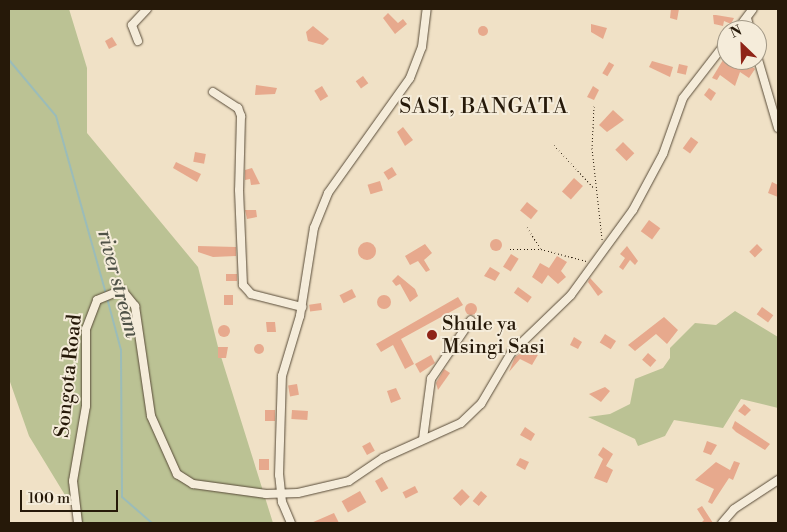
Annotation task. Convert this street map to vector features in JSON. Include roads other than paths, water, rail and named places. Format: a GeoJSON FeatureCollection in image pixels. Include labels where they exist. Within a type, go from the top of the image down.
{"type":"FeatureCollection","features":[{"type":"Feature","properties":{"kind":"street"},"geometry":{"type":"LineString","coordinates":[[138,41],[132,25],[147,9]]}},
{"type":"Feature","properties":{"kind":"street"},"geometry":{"type":"LineString","coordinates":[[291,523],[281,494],[282,376],[302,308],[321,206],[410,78],[422,47],[427,9]]}},
{"type":"Feature","properties":{"kind":"street"},"geometry":{"type":"LineString","coordinates":[[747,18],[754,9]]}},
{"type":"Feature","properties":{"kind":"street"},"geometry":{"type":"LineString","coordinates":[[281,494],[349,481],[423,439],[470,416],[511,353],[546,323],[602,253],[644,192],[687,92],[717,54]]}},
{"type":"Feature","properties":{"kind":"street"},"geometry":{"type":"LineString","coordinates":[[761,70],[778,128]]}},
{"type":"Feature","properties":{"kind":"street"},"geometry":{"type":"LineString","coordinates":[[213,92],[238,108],[242,116],[238,190],[243,285],[251,294],[302,308]]}},
{"type":"Feature","properties":{"kind":"street","name":"Songota Road"},"geometry":{"type":"LineString","coordinates":[[78,523],[73,481],[86,406],[86,329],[90,310],[106,294],[127,292],[135,306],[151,416],[177,474],[193,484],[281,494]]}},
{"type":"Feature","properties":{"kind":"street"},"geometry":{"type":"LineString","coordinates":[[423,439],[432,379],[471,320]]}},
{"type":"Feature","properties":{"kind":"street"},"geometry":{"type":"LineString","coordinates":[[722,523],[734,509],[778,480]]}},
{"type":"Feature","properties":{"kind":"waterway","name":"river stream"},"geometry":{"type":"LineString","coordinates":[[9,60],[56,116],[106,294]]}},
{"type":"Feature","properties":{"kind":"waterway","name":"river stream"},"geometry":{"type":"LineString","coordinates":[[107,298],[121,350],[122,497],[152,523]]}},
{"type":"Feature","properties":{"kind":"place","name":"Shule ya Msingi Sasi"},"geometry":{"type":"Point","coordinates":[432,335]}},
{"type":"Feature","properties":{"kind":"district","name":"SASI, BANGATA"},"geometry":{"type":"Point","coordinates":[484,107]}}]}
